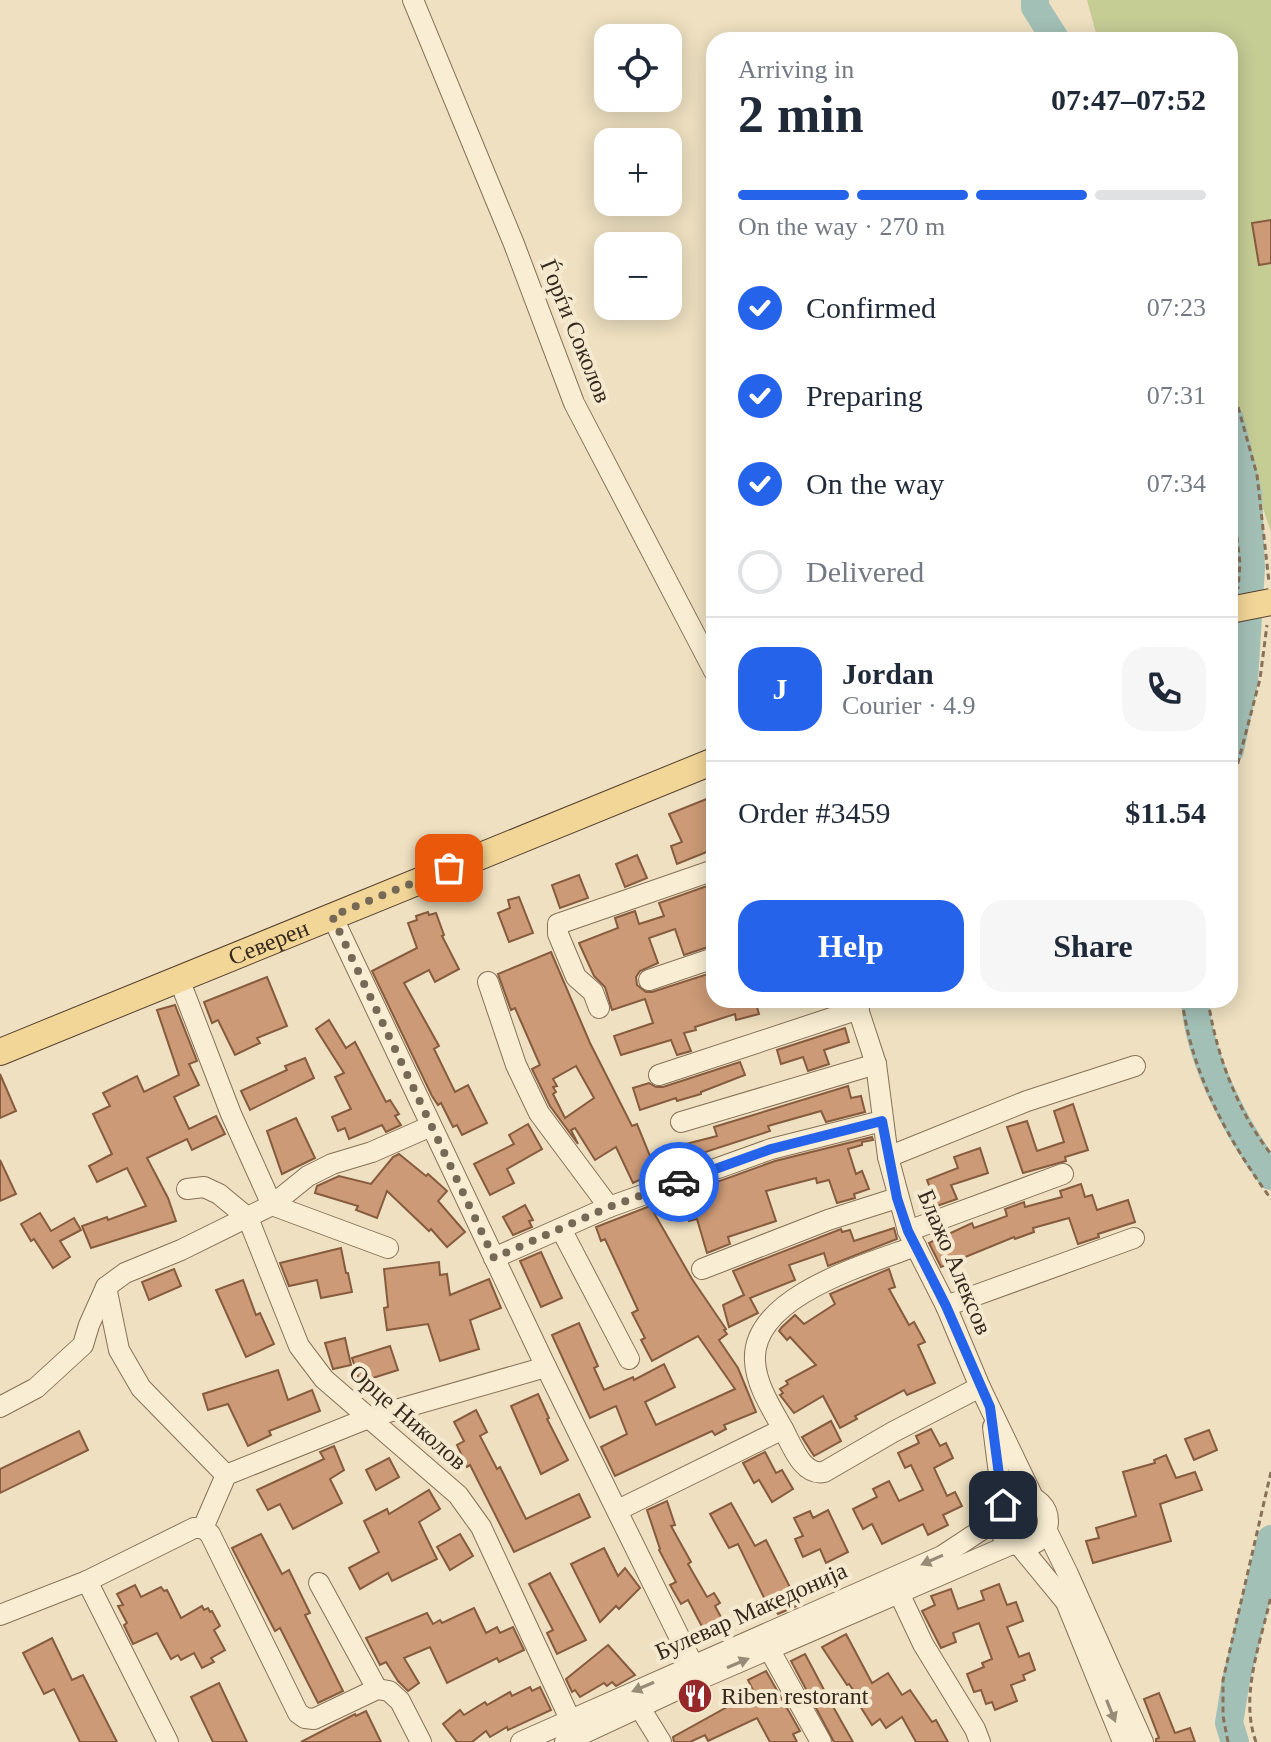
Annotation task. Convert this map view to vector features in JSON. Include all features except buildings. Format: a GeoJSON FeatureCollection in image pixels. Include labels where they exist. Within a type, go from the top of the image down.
{"type":"FeatureCollection","features":[{"type":"Feature","properties":{"kind":"main road"},"geometry":{"type":"LineString","coordinates":[[1238,606],[1271,602]]}},
{"type":"Feature","properties":{"kind":"main road","name":"Северен"},"geometry":{"type":"LineString","coordinates":[[0,1052],[706,764]]}},
{"type":"Feature","properties":{"kind":"street","name":"Ѓорѓи Соколов"},"geometry":{"type":"LineString","coordinates":[[413,0],[514,244],[574,403],[706,656]]}},
{"type":"Feature","properties":{"kind":"street"},"geometry":{"type":"LineString","coordinates":[[599,1008],[593,992],[576,977],[558,934],[558,924],[706,873]]}},
{"type":"Feature","properties":{"kind":"street"},"geometry":{"type":"LineString","coordinates":[[332,916],[546,1367],[697,1672]]}},
{"type":"Feature","properties":{"kind":"street"},"geometry":{"type":"LineString","coordinates":[[649,980],[706,961]]}},
{"type":"Feature","properties":{"kind":"street"},"geometry":{"type":"LineString","coordinates":[[179,979],[231,1114],[272,1205],[388,1248]]}},
{"type":"Feature","properties":{"kind":"street"},"geometry":{"type":"LineString","coordinates":[[488,982],[516,1065],[539,1113],[609,1207]]}},
{"type":"Feature","properties":{"kind":"street"},"geometry":{"type":"LineString","coordinates":[[659,1075],[849,1008]]}},
{"type":"Feature","properties":{"kind":"street","name":"Блажо Алексов"},"geometry":{"type":"LineString","coordinates":[[858,1008],[876,1064],[882,1121],[897,1198],[912,1238],[1033,1497]]}},
{"type":"Feature","properties":{"kind":"street"},"geometry":{"type":"LineString","coordinates":[[681,1122],[876,1064]]}},
{"type":"Feature","properties":{"kind":"street"},"geometry":{"type":"LineString","coordinates":[[888,1157],[1027,1101],[1135,1066]]}},
{"type":"Feature","properties":{"kind":"street"},"geometry":{"type":"LineString","coordinates":[[494,1258],[609,1207],[771,1149],[882,1121]]}},
{"type":"Feature","properties":{"kind":"street"},"geometry":{"type":"LineString","coordinates":[[0,1407],[36,1388],[83,1345],[106,1287],[125,1273],[248,1218],[272,1205],[308,1176],[332,1164],[372,1152],[431,1126]]}},
{"type":"Feature","properties":{"kind":"street"},"geometry":{"type":"LineString","coordinates":[[980,1387],[818,1474],[802,1464],[766,1397],[754,1360],[761,1334],[768,1323],[798,1295],[912,1238],[1063,1174]]}},
{"type":"Feature","properties":{"kind":"street"},"geometry":{"type":"LineString","coordinates":[[187,1189],[204,1187],[212,1190],[248,1218]]}},
{"type":"Feature","properties":{"kind":"street"},"geometry":{"type":"LineString","coordinates":[[702,1269],[828,1220],[897,1198]]}},
{"type":"Feature","properties":{"kind":"street","name":"Орце Николов"},"geometry":{"type":"LineString","coordinates":[[248,1218],[299,1346],[324,1379],[458,1495],[481,1527],[570,1719]]}},
{"type":"Feature","properties":{"kind":"street"},"geometry":{"type":"LineString","coordinates":[[561,1229],[629,1359]]}},
{"type":"Feature","properties":{"kind":"street"},"geometry":{"type":"LineString","coordinates":[[946,1306],[1134,1238]]}},
{"type":"Feature","properties":{"kind":"street"},"geometry":{"type":"LineString","coordinates":[[106,1287],[119,1350],[141,1388],[226,1475]]}},
{"type":"Feature","properties":{"kind":"street"},"geometry":{"type":"LineString","coordinates":[[89,1325],[119,1350]]}},
{"type":"Feature","properties":{"kind":"street"},"geometry":{"type":"LineString","coordinates":[[203,1528],[226,1475],[371,1417],[546,1367]]}},
{"type":"Feature","properties":{"kind":"street","name":"Блажо Алексов"},"geometry":{"type":"LineString","coordinates":[[990,1407],[1001,1512]]}},
{"type":"Feature","properties":{"kind":"street"},"geometry":{"type":"LineString","coordinates":[[618,1510],[783,1429]]}},
{"type":"Feature","properties":{"kind":"street"},"geometry":{"type":"LineString","coordinates":[[1016,1545],[1036,1543],[1047,1531],[1049,1524],[1045,1508],[1033,1497],[1017,1497],[1001,1512],[1001,1533],[1016,1545],[1066,1602],[1123,1742]]}},
{"type":"Feature","properties":{"kind":"street","name":"Булевар Македонија"},"geometry":{"type":"LineString","coordinates":[[565,1742],[640,1708],[697,1672],[942,1556],[1001,1512]]}},
{"type":"Feature","properties":{"kind":"street"},"geometry":{"type":"LineString","coordinates":[[0,1615],[87,1581],[194,1528],[203,1528],[210,1534],[298,1713],[314,1719],[377,1689],[389,1691],[400,1701],[421,1742]]}},
{"type":"Feature","properties":{"kind":"street"},"geometry":{"type":"LineString","coordinates":[[1047,1531],[1143,1742]]}},
{"type":"Feature","properties":{"kind":"street","name":"Булевар Македонија"},"geometry":{"type":"LineString","coordinates":[[521,1742],[570,1719],[769,1649],[1016,1545]]}},
{"type":"Feature","properties":{"kind":"street"},"geometry":{"type":"LineString","coordinates":[[87,1581],[168,1742]]}},
{"type":"Feature","properties":{"kind":"street"},"geometry":{"type":"LineString","coordinates":[[319,1583],[377,1689]]}},
{"type":"Feature","properties":{"kind":"street"},"geometry":{"type":"LineString","coordinates":[[899,1593],[923,1644],[980,1742]]}},
{"type":"Feature","properties":{"kind":"street"},"geometry":{"type":"LineString","coordinates":[[769,1649],[821,1742]]}},
{"type":"Feature","properties":{"kind":"street"},"geometry":{"type":"LineString","coordinates":[[640,1708],[661,1742]]}},
{"type":"Feature","properties":{"kind":"path"},"geometry":{"type":"LineString","coordinates":[[1238,547],[1238,578]]}},
{"type":"Feature","properties":{"kind":"path"},"geometry":{"type":"LineString","coordinates":[[1183,1008],[1186,1032],[1202,1084],[1243,1160],[1271,1199]]}},
{"type":"Feature","properties":{"kind":"path"},"geometry":{"type":"LineString","coordinates":[[1209,1008],[1213,1034],[1239,1103],[1271,1154]]}},
{"type":"Feature","properties":{"kind":"path"},"geometry":{"type":"LineString","coordinates":[[1228,1742],[1223,1716],[1223,1680],[1271,1472]]}},
{"type":"Feature","properties":{"kind":"path"},"geometry":{"type":"LineString","coordinates":[[1256,1742],[1249,1724],[1250,1688],[1271,1596]]}},
{"type":"Feature","properties":{"kind":"green space"},"geometry":{"type":"Polygon","coordinates":[[[1087,0],[1271,0],[1271,532],[1238,436],[1238,32],[1096,32],[1087,0]]]}},
{"type":"Feature","properties":{"kind":"waterway"},"geometry":{"type":"LineString","coordinates":[[1035,0],[1035,7],[1051,32]]}},
{"type":"Feature","properties":{"kind":"waterway"},"geometry":{"type":"LineString","coordinates":[[1238,452],[1248,493],[1251,567],[1244,682],[1238,711]]}},
{"type":"Feature","properties":{"kind":"waterway"},"geometry":{"type":"LineString","coordinates":[[1196,1008],[1203,1045],[1221,1092],[1245,1138],[1271,1176]]}},
{"type":"Feature","properties":{"kind":"waterway"},"geometry":{"type":"LineString","coordinates":[[1235,1742],[1229,1723],[1236,1680],[1271,1539]]}},
{"type":"Feature","properties":{"kind":"way so far"},"geometry":{"type":"LineString","coordinates":[[449,868],[332,916],[494,1258],[609,1207],[679,1182]]}},
{"type":"Feature","properties":{"kind":"place","name":"Riben restorant"},"geometry":{"type":"Point","coordinates":[695,1696]}},
{"type":"Feature","properties":{"kind":"route"},"geometry":{"type":"LineString","coordinates":[[679,1182],[771,1149],[882,1121],[897,1198],[908,1231],[946,1306],[990,1407],[1003,1505]]}}]}
